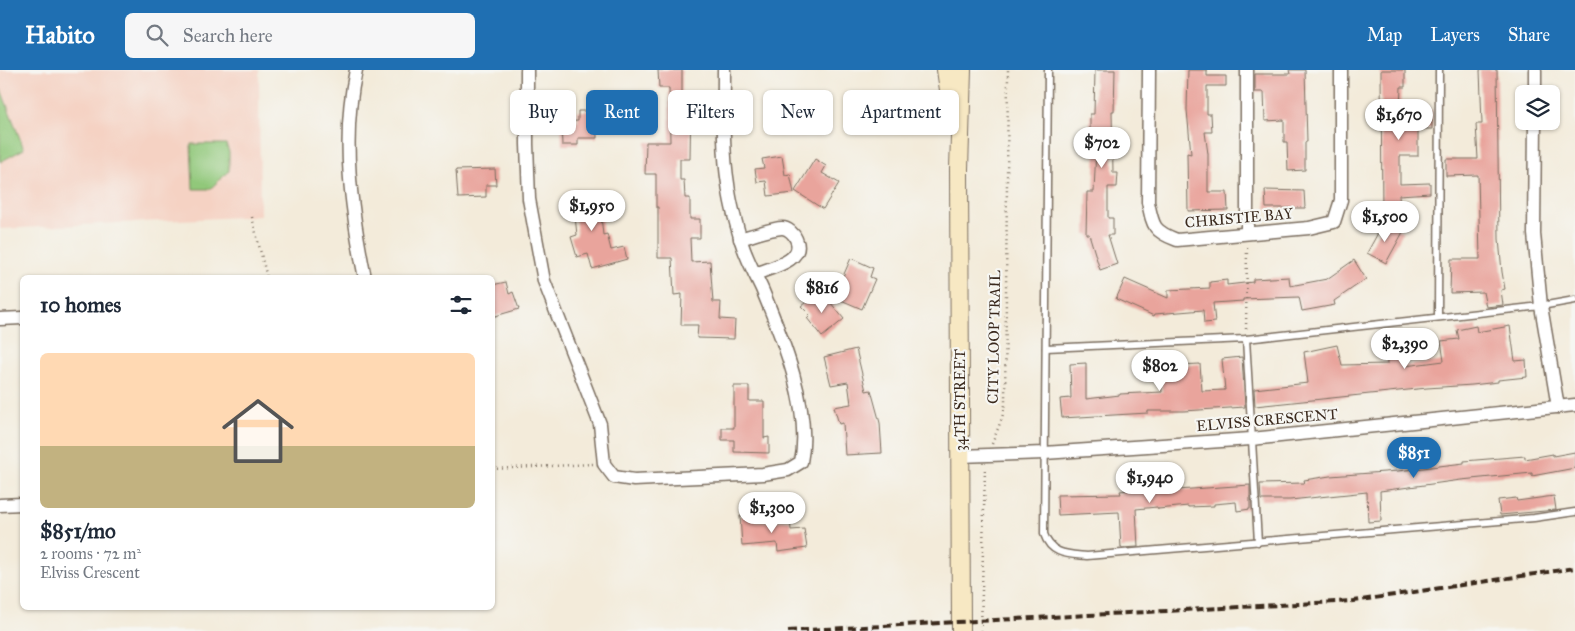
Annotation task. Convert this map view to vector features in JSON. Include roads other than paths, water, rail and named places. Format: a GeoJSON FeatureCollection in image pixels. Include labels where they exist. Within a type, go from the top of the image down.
{"type":"FeatureCollection","features":[{"type":"Feature","properties":{"kind":"main road","name":"34TH STREET"},"geometry":{"type":"LineString","coordinates":[[946,70],[959,169]]}},
{"type":"Feature","properties":{"kind":"main road","name":"34TH STREET"},"geometry":{"type":"LineString","coordinates":[[960,631],[959,169],[962,70]]}},
{"type":"Feature","properties":{"kind":"street"},"geometry":{"type":"LineString","coordinates":[[356,70],[351,95],[348,164],[356,234],[364,275]]}},
{"type":"Feature","properties":{"kind":"street"},"geometry":{"type":"LineString","coordinates":[[527,70],[529,199],[544,281],[600,424],[604,464],[614,477],[634,480],[763,474],[788,470],[801,462],[804,447],[803,427],[796,387],[779,329],[740,239],[728,184],[725,143],[724,70]]}},
{"type":"Feature","properties":{"kind":"street","name":"CHRISTIE BAY"},"geometry":{"type":"LineString","coordinates":[[1149,70],[1148,202],[1152,223],[1162,234],[1177,240],[1309,228],[1334,222],[1341,200],[1340,70]]}},
{"type":"Feature","properties":{"kind":"street"},"geometry":{"type":"LineString","coordinates":[[1247,70],[1247,233]]}},
{"type":"Feature","properties":{"kind":"street"},"geometry":{"type":"LineString","coordinates":[[1535,70],[1535,85]]}},
{"type":"Feature","properties":{"kind":"street"},"geometry":{"type":"LineString","coordinates":[[1535,130],[1534,234],[1541,306],[1558,407]]}},
{"type":"Feature","properties":{"kind":"street"},"geometry":{"type":"LineString","coordinates":[[740,239],[782,228],[791,232],[796,239],[799,249],[796,255],[786,262],[755,274]]}},
{"type":"Feature","properties":{"kind":"street"},"geometry":{"type":"LineString","coordinates":[[0,319],[20,318]]}},
{"type":"Feature","properties":{"kind":"street","name":"ELVISS CRESCENT"},"geometry":{"type":"LineString","coordinates":[[960,456],[1044,453],[1251,439],[1575,405]]}},
{"type":"Feature","properties":{"kind":"street"},"geometry":{"type":"LineString","coordinates":[[0,505],[20,504]]}},
{"type":"Feature","properties":{"kind":"lane"},"geometry":{"type":"LineString","coordinates":[[1048,70],[1044,534],[1047,543],[1054,549],[1066,554],[1087,556],[1534,518],[1575,512]]}},
{"type":"Feature","properties":{"kind":"lane"},"geometry":{"type":"LineString","coordinates":[[1438,70],[1438,317]]}},
{"type":"Feature","properties":{"kind":"lane"},"geometry":{"type":"LineString","coordinates":[[1046,348],[1246,339],[1541,306],[1575,300]]}},
{"type":"Feature","properties":{"kind":"lane"},"geometry":{"type":"LineString","coordinates":[[1246,339],[1258,542]]}},
{"type":"Feature","properties":{"kind":"railway"},"geometry":{"type":"LineString","coordinates":[[788,631],[1354,601],[1575,568]]}}]}
